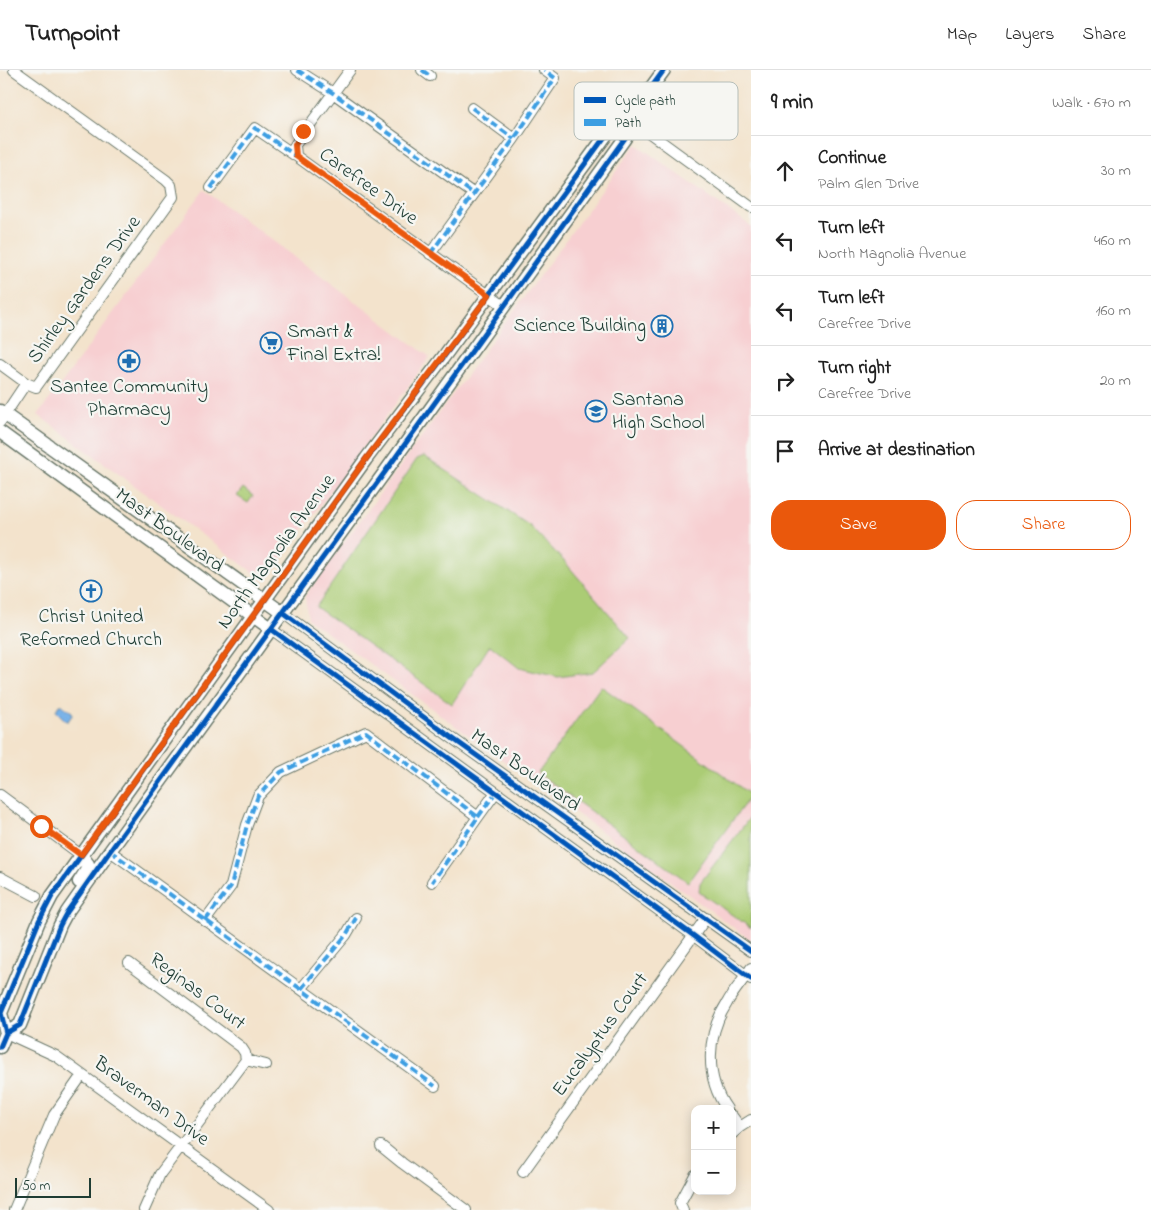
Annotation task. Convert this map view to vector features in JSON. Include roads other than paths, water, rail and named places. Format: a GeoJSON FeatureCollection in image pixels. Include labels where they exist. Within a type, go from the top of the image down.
{"type":"FeatureCollection","features":[{"type":"Feature","properties":{"kind":"main road","name":"North Magnolia Avenue"},"geometry":{"type":"LineString","coordinates":[[655,82],[664,70]]}},
{"type":"Feature","properties":{"kind":"main road","name":"North Magnolia Avenue"},"geometry":{"type":"LineString","coordinates":[[0,1048],[6,1033],[1,1013],[39,921],[52,896],[266,601],[366,459],[602,140]]}},
{"type":"Feature","properties":{"kind":"main road","name":"North Magnolia Avenue"},"geometry":{"type":"LineString","coordinates":[[6,1033],[20,1025],[67,912],[624,140]]}},
{"type":"Feature","properties":{"kind":"main road","name":"Mast Boulevard"},"geometry":{"type":"LineString","coordinates":[[2,416],[283,613]]}},
{"type":"Feature","properties":{"kind":"main road","name":"Mast Boulevard"},"geometry":{"type":"LineString","coordinates":[[0,432],[271,629]]}},
{"type":"Feature","properties":{"kind":"main road"},"geometry":{"type":"LineString","coordinates":[[60,925],[59,913],[86,871],[88,864],[81,855]]}},
{"type":"Feature","properties":{"kind":"street","name":"Shirley Gardens Drive"},"geometry":{"type":"LineString","coordinates":[[2,416],[26,383],[36,387],[172,201],[173,190],[166,180],[14,70]]}},
{"type":"Feature","properties":{"kind":"street"},"geometry":{"type":"LineString","coordinates":[[297,70],[333,93],[474,194]]}},
{"type":"Feature","properties":{"kind":"street","name":"Carefree Drive"},"geometry":{"type":"LineString","coordinates":[[350,70],[295,145],[296,156],[504,306]]}},
{"type":"Feature","properties":{"kind":"street"},"geometry":{"type":"LineString","coordinates":[[430,254],[514,139],[555,78],[544,70]]}},
{"type":"Feature","properties":{"kind":"street"},"geometry":{"type":"LineString","coordinates":[[472,108],[514,139]]}},
{"type":"Feature","properties":{"kind":"street"},"geometry":{"type":"LineString","coordinates":[[211,188],[255,128],[296,156]]}},
{"type":"Feature","properties":{"kind":"street"},"geometry":{"type":"LineString","coordinates":[[659,140],[751,207]]}},
{"type":"Feature","properties":{"kind":"street"},"geometry":{"type":"LineString","coordinates":[[0,364],[26,383]]}},
{"type":"Feature","properties":{"kind":"street","name":"Mast Boulevard"},"geometry":{"type":"LineString","coordinates":[[283,613],[452,738],[751,951]]}},
{"type":"Feature","properties":{"kind":"street","name":"Mast Boulevard"},"geometry":{"type":"LineString","coordinates":[[271,629],[749,974]]}},
{"type":"Feature","properties":{"kind":"street"},"geometry":{"type":"LineString","coordinates":[[205,921],[232,886],[247,825],[258,796],[281,772],[366,732],[478,817]]}},
{"type":"Feature","properties":{"kind":"street"},"geometry":{"type":"LineString","coordinates":[[432,882],[496,792]]}},
{"type":"Feature","properties":{"kind":"street"},"geometry":{"type":"LineString","coordinates":[[0,795],[81,855]]}},
{"type":"Feature","properties":{"kind":"street"},"geometry":{"type":"LineString","coordinates":[[110,851],[435,1086]]}},
{"type":"Feature","properties":{"kind":"street"},"geometry":{"type":"LineString","coordinates":[[0,877],[36,896]]}},
{"type":"Feature","properties":{"kind":"street"},"geometry":{"type":"LineString","coordinates":[[301,990],[346,935],[356,918]]}},
{"type":"Feature","properties":{"kind":"street","name":"Eucalyptus Court"},"geometry":{"type":"LineString","coordinates":[[523,1172],[706,918]]}},
{"type":"Feature","properties":{"kind":"street","name":"Reginas Court"},"geometry":{"type":"LineString","coordinates":[[129,963],[240,1046],[246,1060],[266,1065]]}},
{"type":"Feature","properties":{"kind":"street"},"geometry":{"type":"LineString","coordinates":[[725,1105],[713,1076],[712,1044],[716,1022],[727,1002],[749,974]]}},
{"type":"Feature","properties":{"kind":"street","name":"Braverman Drive"},"geometry":{"type":"LineString","coordinates":[[6,1033],[56,1056],[269,1210]]}},
{"type":"Feature","properties":{"kind":"street"},"geometry":{"type":"LineString","coordinates":[[144,1210],[160,1174],[246,1060]]}},
{"type":"Feature","properties":{"kind":"street"},"geometry":{"type":"LineString","coordinates":[[14,1210],[54,1115],[82,1075]]}},
{"type":"Feature","properties":{"kind":"street"},"geometry":{"type":"LineString","coordinates":[[736,1130],[751,1120]]}},
{"type":"Feature","properties":{"kind":"street"},"geometry":{"type":"LineString","coordinates":[[381,1146],[466,1210]]}},
{"type":"Feature","properties":{"kind":"street"},"geometry":{"type":"LineString","coordinates":[[682,1206],[691,1185]]}},
{"type":"Feature","properties":{"kind":"water"},"geometry":{"type":"Polygon","coordinates":[[[59,705],[72,712],[73,714],[68,721],[57,712],[56,710],[59,705]]]}},
{"type":"Feature","properties":{"kind":"place","name":"Science Building"},"geometry":{"type":"Point","coordinates":[662,326]}},
{"type":"Feature","properties":{"kind":"place","name":"Smart & Final Extra!"},"geometry":{"type":"Point","coordinates":[271,343]}},
{"type":"Feature","properties":{"kind":"place","name":"Santee Community Pharmacy"},"geometry":{"type":"Point","coordinates":[129,361]}},
{"type":"Feature","properties":{"kind":"place","name":"Santana High School"},"geometry":{"type":"Point","coordinates":[596,411]}},
{"type":"Feature","properties":{"kind":"place","name":"Christ United Reformed Church"},"geometry":{"type":"Point","coordinates":[91,591]}}]}
